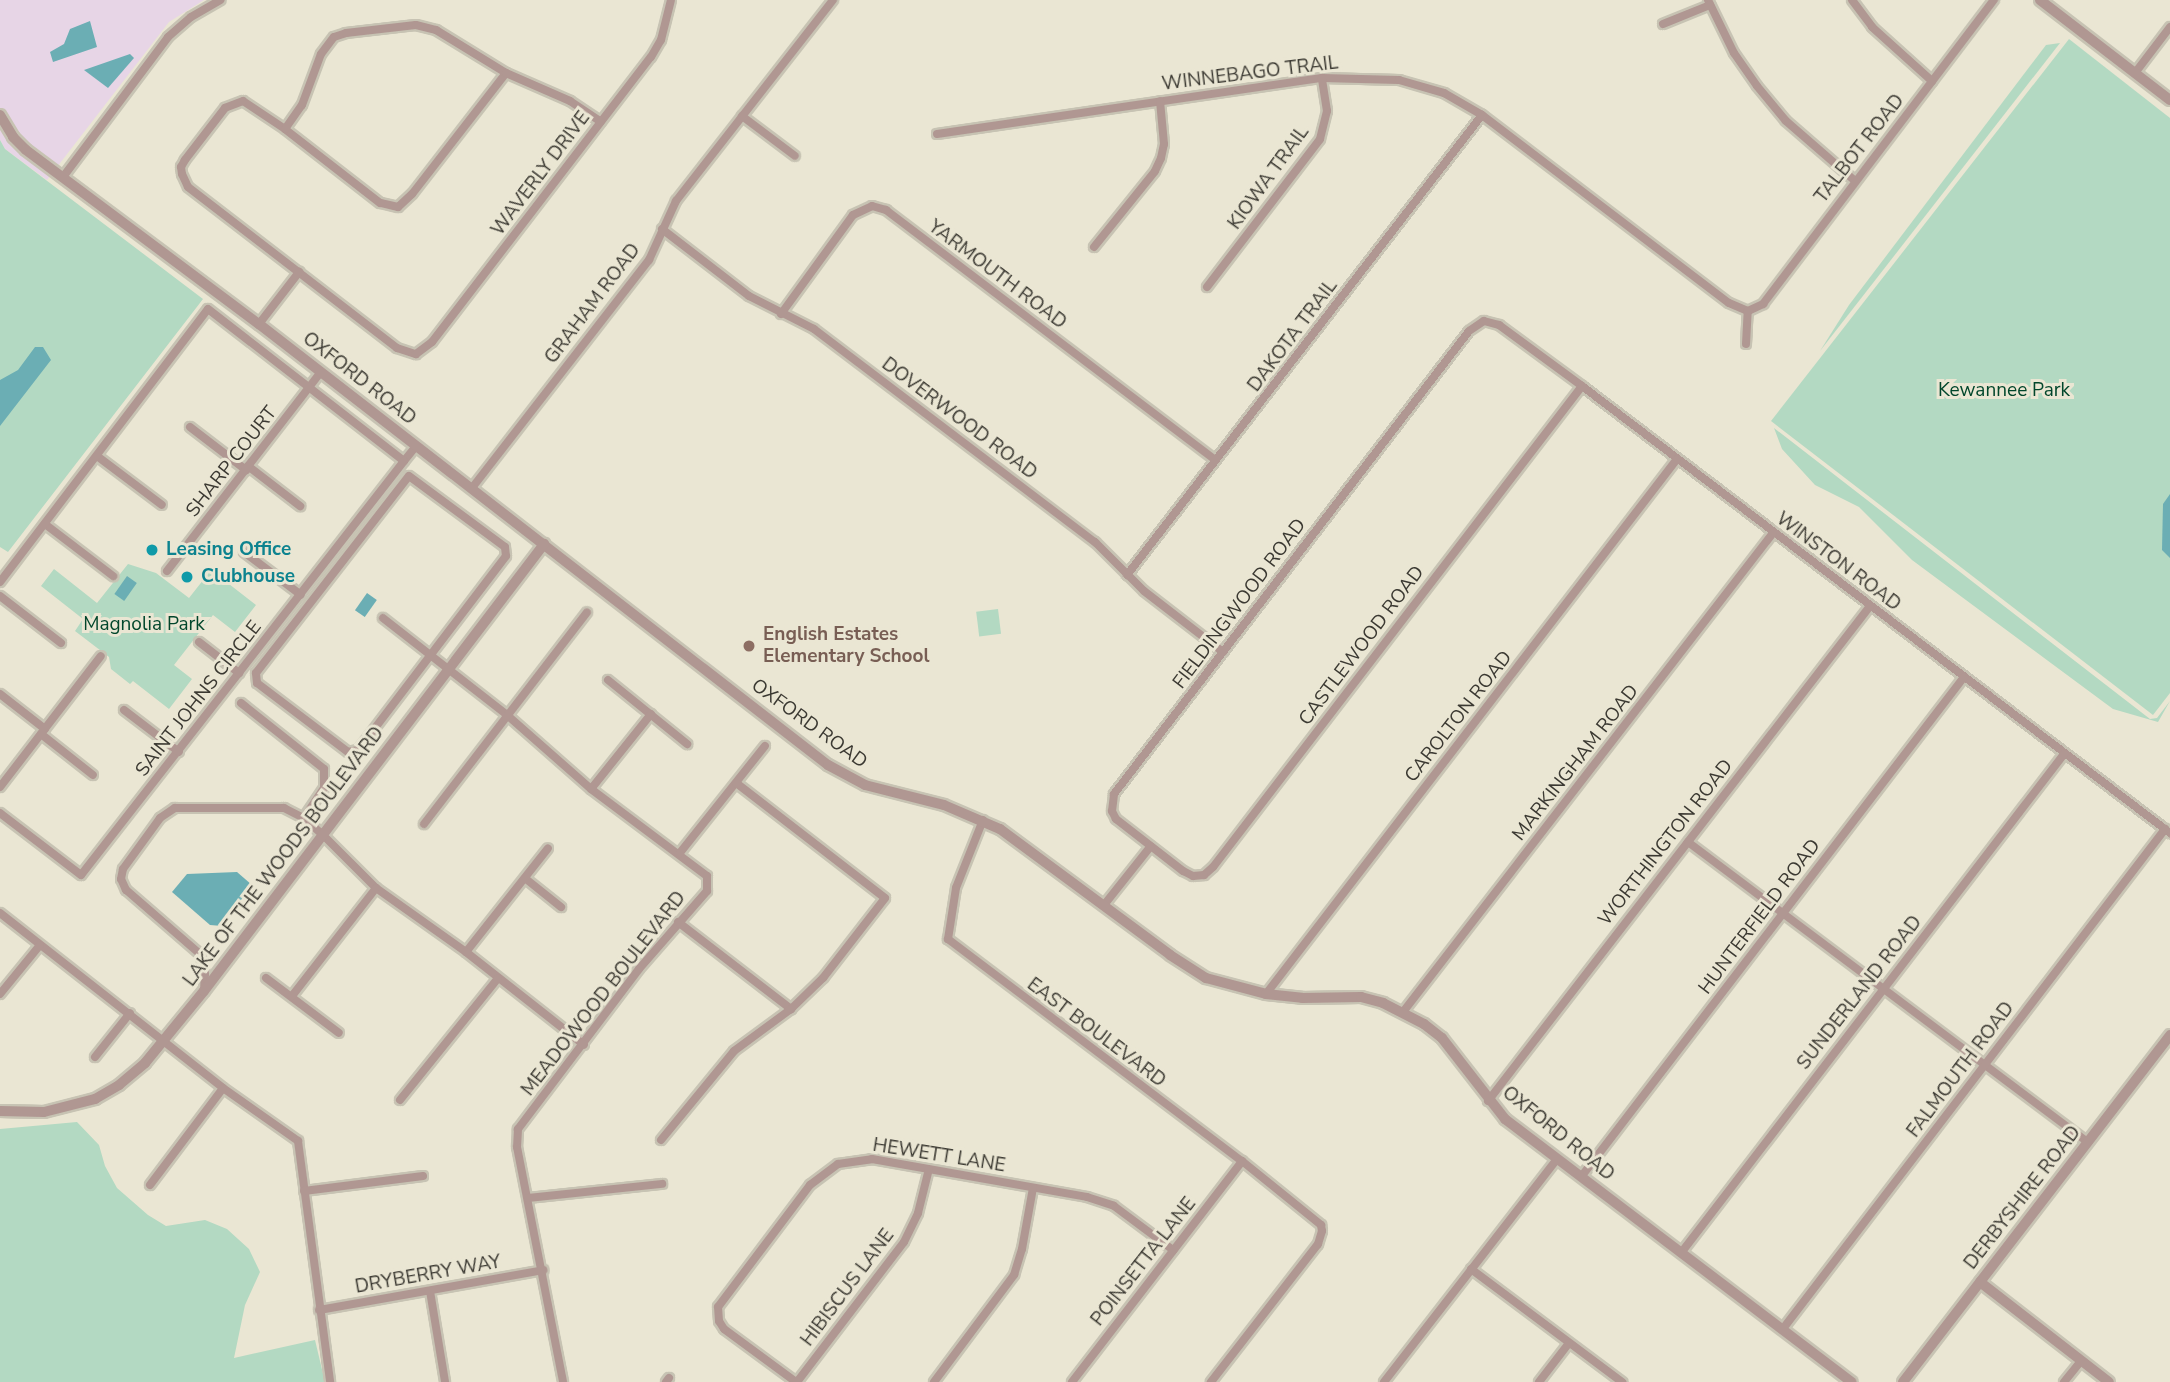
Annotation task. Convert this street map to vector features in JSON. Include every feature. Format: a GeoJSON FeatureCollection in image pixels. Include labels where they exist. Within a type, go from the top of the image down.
{"type":"FeatureCollection","features":[{"type":"Feature","properties":{"kind":"street"},"geometry":{"type":"LineString","coordinates":[[63,177],[168,37],[210,2],[221,0]]}},
{"type":"Feature","properties":{"kind":"street","name":"WAVERLY DRIVE"},"geometry":{"type":"LineString","coordinates":[[299,272],[397,348],[416,354],[432,342],[656,48],[671,0]]}},
{"type":"Feature","properties":{"kind":"street","name":"GRAHAM ROAD"},"geometry":{"type":"LineString","coordinates":[[472,488],[649,260],[676,201],[833,0]]}},
{"type":"Feature","properties":{"kind":"street"},"geometry":{"type":"LineString","coordinates":[[1852,0],[1872,27],[1932,81]]}},
{"type":"Feature","properties":{"kind":"street","name":"TALBOT ROAD"},"geometry":{"type":"LineString","coordinates":[[1748,311],[1763,304],[1994,0]]}},
{"type":"Feature","properties":{"kind":"street"},"geometry":{"type":"LineString","coordinates":[[2040,0],[2170,100]]}},
{"type":"Feature","properties":{"kind":"street"},"geometry":{"type":"LineString","coordinates":[[1663,24],[1709,3],[1734,53],[1786,121],[1855,181]]}},
{"type":"Feature","properties":{"kind":"street"},"geometry":{"type":"LineString","coordinates":[[285,129],[309,93],[326,44],[346,33],[425,26],[506,73],[570,101],[601,122]]}},
{"type":"Feature","properties":{"kind":"street"},"geometry":{"type":"LineString","coordinates":[[2135,73],[2170,27]]}},
{"type":"Feature","properties":{"kind":"street"},"geometry":{"type":"LineString","coordinates":[[259,324],[299,272],[188,187],[181,174],[185,160],[233,103],[251,104],[380,203],[398,207],[412,194],[506,73]]}},
{"type":"Feature","properties":{"kind":"street","name":"WINNEBAGO TRAIL"},"geometry":{"type":"LineString","coordinates":[[937,134],[1322,78],[1399,80],[1444,93],[1482,115],[1729,303],[1748,311]]}},
{"type":"Feature","properties":{"kind":"street","name":"KIOWA TRAIL"},"geometry":{"type":"LineString","coordinates":[[1207,287],[1320,139],[1327,111],[1322,78]]}},
{"type":"Feature","properties":{"kind":"street"},"geometry":{"type":"LineString","coordinates":[[1094,247],[1155,171],[1161,158],[1164,144],[1160,101]]}},
{"type":"Feature","properties":{"kind":"street","name":"OXFORD ROAD"},"geometry":{"type":"LineString","coordinates":[[0,115],[13,137],[63,177],[259,324],[846,776],[877,789],[944,805],[984,820],[1198,973],[1225,985],[1266,994],[1361,997],[1403,1012],[1442,1038],[1488,1101],[1505,1119],[1852,1382]]}},
{"type":"Feature","properties":{"kind":"street","name":"DAKOTA TRAIL"},"geometry":{"type":"LineString","coordinates":[[1127,575],[1482,115]]}},
{"type":"Feature","properties":{"kind":"street"},"geometry":{"type":"LineString","coordinates":[[742,116],[795,156]]}},
{"type":"Feature","properties":{"kind":"street","name":"YARMOUTH ROAD"},"geometry":{"type":"LineString","coordinates":[[781,314],[853,215],[872,206],[886,210],[1215,460]]}},
{"type":"Feature","properties":{"kind":"street","name":"DOVERWOOD ROAD"},"geometry":{"type":"LineString","coordinates":[[662,229],[749,296],[814,329],[1095,542],[1127,575],[1223,652]]}},
{"type":"Feature","properties":{"kind":"street"},"geometry":{"type":"LineString","coordinates":[[0,582],[221,295]]}},
{"type":"Feature","properties":{"kind":"street"},"geometry":{"type":"LineString","coordinates":[[208,309],[404,461]]}},
{"type":"Feature","properties":{"kind":"street"},"geometry":{"type":"LineString","coordinates":[[1746,344],[1748,311]]}},
{"type":"Feature","properties":{"kind":"street","name":"WINSTON ROAD"},"geometry":{"type":"LineString","coordinates":[[1484,321],[1499,325],[1582,386],[2167,831]]}},
{"type":"Feature","properties":{"kind":"street","name":"FIELDINGWOOD ROAD"},"geometry":{"type":"LineString","coordinates":[[1151,846],[1116,819],[1112,800],[1469,331],[1484,321]]}},
{"type":"Feature","properties":{"kind":"street","name":"SHARP COURT"},"geometry":{"type":"LineString","coordinates":[[167,570],[321,372]]}},
{"type":"Feature","properties":{"kind":"street","name":"CASTLEWOOD ROAD"},"geometry":{"type":"LineString","coordinates":[[1151,846],[1193,876],[1204,874],[1213,867],[1582,386]]}},
{"type":"Feature","properties":{"kind":"street"},"geometry":{"type":"LineString","coordinates":[[190,428],[300,506]]}},
{"type":"Feature","properties":{"kind":"street","name":"SAINT JOHNS CIRCLE"},"geometry":{"type":"LineString","coordinates":[[0,813],[81,875],[416,446]]}},
{"type":"Feature","properties":{"kind":"street"},"geometry":{"type":"LineString","coordinates":[[97,456],[162,505]]}},
{"type":"Feature","properties":{"kind":"street","name":"CAROLTON ROAD"},"geometry":{"type":"LineString","coordinates":[[1266,994],[1677,459]]}},
{"type":"Feature","properties":{"kind":"street"},"geometry":{"type":"LineString","coordinates":[[409,476],[507,550],[506,556],[431,654],[354,753],[348,752],[255,678],[409,476]]}},
{"type":"Feature","properties":{"kind":"street"},"geometry":{"type":"LineString","coordinates":[[45,524],[113,576]]}},
{"type":"Feature","properties":{"kind":"street","name":"MARKINGHAM ROAD"},"geometry":{"type":"LineString","coordinates":[[1403,1012],[1773,533]]}},
{"type":"Feature","properties":{"kind":"street","name":"LAKE OF THE WOODS BOULEVARD"},"geometry":{"type":"LineString","coordinates":[[0,1111],[44,1112],[95,1099],[119,1085],[165,1041],[544,544]]}},
{"type":"Feature","properties":{"kind":"street"},"geometry":{"type":"LineString","coordinates":[[244,552],[301,595]]}},
{"type":"Feature","properties":{"kind":"street"},"geometry":{"type":"LineString","coordinates":[[0,596],[61,643]]}},
{"type":"Feature","properties":{"kind":"street","name":"WORTHINGTON ROAD"},"geometry":{"type":"LineString","coordinates":[[1488,1101],[1870,606]]}},
{"type":"Feature","properties":{"kind":"street"},"geometry":{"type":"LineString","coordinates":[[424,824],[587,612]]}},
{"type":"Feature","properties":{"kind":"street","name":"MEADOWOOD BOULEVARD"},"geometry":{"type":"LineString","coordinates":[[383,618],[507,715],[591,789],[707,876],[707,891],[678,922],[518,1129],[517,1147],[563,1382]]}},
{"type":"Feature","properties":{"kind":"street"},"geometry":{"type":"LineString","coordinates":[[199,642],[239,673]]}},
{"type":"Feature","properties":{"kind":"street"},"geometry":{"type":"LineString","coordinates":[[0,787],[101,656]]}},
{"type":"Feature","properties":{"kind":"street","name":"HUNTERFIELD ROAD"},"geometry":{"type":"LineString","coordinates":[[1581,1177],[1964,677]]}},
{"type":"Feature","properties":{"kind":"street"},"geometry":{"type":"LineString","coordinates":[[608,680],[687,744]]}},
{"type":"Feature","properties":{"kind":"street"},"geometry":{"type":"LineString","coordinates":[[0,694],[93,775]]}},
{"type":"Feature","properties":{"kind":"street"},"geometry":{"type":"LineString","coordinates":[[241,703],[324,769],[324,788],[304,818]]}},
{"type":"Feature","properties":{"kind":"street"},"geometry":{"type":"LineString","coordinates":[[124,710],[179,752]]}},
{"type":"Feature","properties":{"kind":"street"},"geometry":{"type":"LineString","coordinates":[[591,789],[651,714]]}},
{"type":"Feature","properties":{"kind":"street"},"geometry":{"type":"LineString","coordinates":[[679,853],[765,746]]}},
{"type":"Feature","properties":{"kind":"street","name":"SUNDERLAND ROAD"},"geometry":{"type":"LineString","coordinates":[[1681,1253],[2064,754]]}},
{"type":"Feature","properties":{"kind":"street"},"geometry":{"type":"LineString","coordinates":[[662,1140],[734,1051],[791,1009],[823,978],[885,898],[736,783]]}},
{"type":"Feature","properties":{"kind":"street"},"geometry":{"type":"LineString","coordinates":[[204,991],[204,964],[196,947],[126,890],[121,879],[123,869],[160,818],[175,808],[284,808],[304,818],[376,888],[466,952],[584,1045]]}},
{"type":"Feature","properties":{"kind":"street","name":"EAST BOULEVARD"},"geometry":{"type":"LineString","coordinates":[[984,820],[956,888],[948,939],[1317,1219],[1322,1231],[1318,1244],[1211,1382]]}},
{"type":"Feature","properties":{"kind":"street","name":"FALMOUTH ROAD"},"geometry":{"type":"LineString","coordinates":[[1782,1330],[2167,831]]}},
{"type":"Feature","properties":{"kind":"street"},"geometry":{"type":"LineString","coordinates":[[1688,842],[2088,1142]]}},
{"type":"Feature","properties":{"kind":"street"},"geometry":{"type":"LineString","coordinates":[[1104,905],[1151,846]]}},
{"type":"Feature","properties":{"kind":"street"},"geometry":{"type":"LineString","coordinates":[[466,952],[548,848]]}},
{"type":"Feature","properties":{"kind":"street"},"geometry":{"type":"LineString","coordinates":[[526,879],[561,907]]}},
{"type":"Feature","properties":{"kind":"street"},"geometry":{"type":"LineString","coordinates":[[292,996],[376,888]]}},
{"type":"Feature","properties":{"kind":"street"},"geometry":{"type":"LineString","coordinates":[[0,913],[223,1088],[298,1141],[318,1310],[330,1382]]}},
{"type":"Feature","properties":{"kind":"street"},"geometry":{"type":"LineString","coordinates":[[678,922],[791,1009]]}},
{"type":"Feature","properties":{"kind":"street"},"geometry":{"type":"LineString","coordinates":[[0,994],[40,945]]}},
{"type":"Feature","properties":{"kind":"street"},"geometry":{"type":"LineString","coordinates":[[266,978],[339,1033]]}},
{"type":"Feature","properties":{"kind":"street"},"geometry":{"type":"LineString","coordinates":[[400,1100],[498,978]]}},
{"type":"Feature","properties":{"kind":"street"},"geometry":{"type":"LineString","coordinates":[[95,1057],[130,1013]]}},
{"type":"Feature","properties":{"kind":"street","name":"DERBYSHIRE ROAD"},"geometry":{"type":"LineString","coordinates":[[1903,1382],[2170,1035]]}},
{"type":"Feature","properties":{"kind":"street"},"geometry":{"type":"LineString","coordinates":[[150,1185],[223,1088]]}},
{"type":"Feature","properties":{"kind":"street","name":"HEWETT LANE"},"geometry":{"type":"LineString","coordinates":[[797,1382],[724,1329],[718,1314],[723,1298],[810,1185],[823,1172],[854,1159],[929,1169],[1087,1197],[1114,1206],[1173,1250]]}},
{"type":"Feature","properties":{"kind":"street"},"geometry":{"type":"LineString","coordinates":[[1384,1382],[1557,1159]]}},
{"type":"Feature","properties":{"kind":"street","name":"POINSETTA LANE"},"geometry":{"type":"LineString","coordinates":[[1072,1382],[1242,1161]]}},
{"type":"Feature","properties":{"kind":"street","name":"HIBISCUS LANE"},"geometry":{"type":"LineString","coordinates":[[797,1382],[904,1242],[918,1213],[929,1169]]}},
{"type":"Feature","properties":{"kind":"street"},"geometry":{"type":"LineString","coordinates":[[304,1191],[423,1176]]}},
{"type":"Feature","properties":{"kind":"street"},"geometry":{"type":"LineString","coordinates":[[528,1198],[662,1184]]}},
{"type":"Feature","properties":{"kind":"street"},"geometry":{"type":"LineString","coordinates":[[933,1382],[1014,1275],[1022,1249],[1033,1188]]}},
{"type":"Feature","properties":{"kind":"street"},"geometry":{"type":"LineString","coordinates":[[1471,1269],[1622,1382]]}},
{"type":"Feature","properties":{"kind":"street","name":"DRYBERRY WAY"},"geometry":{"type":"LineString","coordinates":[[318,1310],[543,1270]]}},
{"type":"Feature","properties":{"kind":"street"},"geometry":{"type":"LineString","coordinates":[[1980,1282],[2109,1382]]}},
{"type":"Feature","properties":{"kind":"street"},"geometry":{"type":"LineString","coordinates":[[430,1291],[445,1382]]}},
{"type":"Feature","properties":{"kind":"street"},"geometry":{"type":"LineString","coordinates":[[1539,1382],[1569,1343]]}},
{"type":"Feature","properties":{"kind":"street"},"geometry":{"type":"LineString","coordinates":[[2064,1382],[2081,1361]]}},
{"type":"Feature","properties":{"kind":"shaded area"},"geometry":{"type":"Polygon","coordinates":[[[0,0],[204,0],[169,22],[47,180],[5,149],[0,140],[0,0]]]}},
{"type":"Feature","properties":{"kind":"green space","name":"Kewannee Park"},"geometry":{"type":"Polygon","coordinates":[[[2069,39],[2170,118],[2170,693],[2153,715],[1771,421],[2069,39]]]}},
{"type":"Feature","properties":{"kind":"green space"},"geometry":{"type":"Polygon","coordinates":[[[2060,43],[1820,351],[1849,305],[2046,45],[2060,43]]]}},
{"type":"Feature","properties":{"kind":"green space"},"geometry":{"type":"Polygon","coordinates":[[[0,140],[5,149],[203,299],[8,552],[0,547],[0,140]]]}},
{"type":"Feature","properties":{"kind":"green space"},"geometry":{"type":"Polygon","coordinates":[[[1774,428],[2150,719],[2157,718],[2170,701],[2158,722],[2113,709],[1912,560],[1859,507],[1815,485],[1782,449],[1774,428]]]}},
{"type":"Feature","properties":{"kind":"green space","name":"Magnolia Park"},"geometry":{"type":"Polygon","coordinates":[[[128,564],[156,573],[189,598],[211,570],[256,605],[235,632],[213,615],[174,665],[192,679],[169,709],[133,681],[130,684],[111,669],[109,657],[75,631],[83,619],[41,586],[54,569],[97,603],[128,564]]]}},
{"type":"Feature","properties":{"kind":"green space"},"geometry":{"type":"Polygon","coordinates":[[[998,609],[1001,634],[979,636],[976,612],[998,609]]]}},
{"type":"Feature","properties":{"kind":"green space"},"geometry":{"type":"Polygon","coordinates":[[[77,1122],[99,1145],[105,1166],[117,1188],[148,1215],[166,1226],[205,1220],[227,1229],[249,1249],[260,1272],[245,1305],[234,1358],[315,1340],[325,1382],[0,1382],[0,1129],[77,1122]]]}},
{"type":"Feature","properties":{"kind":"water"},"geometry":{"type":"Polygon","coordinates":[[[90,21],[97,47],[53,62],[50,52],[64,44],[70,29],[90,21]]]}},
{"type":"Feature","properties":{"kind":"water"},"geometry":{"type":"Polygon","coordinates":[[[130,54],[134,58],[108,88],[84,70],[130,54]]]}},
{"type":"Feature","properties":{"kind":"water"},"geometry":{"type":"Polygon","coordinates":[[[35,347],[43,347],[51,360],[0,426],[0,380],[18,370],[35,347]]]}},
{"type":"Feature","properties":{"kind":"water"},"geometry":{"type":"Polygon","coordinates":[[[2170,494],[2170,558],[2162,550],[2163,504],[2170,494]]]}},
{"type":"Feature","properties":{"kind":"water"},"geometry":{"type":"Polygon","coordinates":[[[127,576],[137,583],[124,601],[114,594],[127,576]]]}},
{"type":"Feature","properties":{"kind":"water"},"geometry":{"type":"Polygon","coordinates":[[[367,593],[377,600],[365,617],[355,610],[367,593]]]}},
{"type":"Feature","properties":{"kind":"water"},"geometry":{"type":"Polygon","coordinates":[[[237,872],[252,885],[222,926],[210,925],[172,892],[187,874],[237,872]]]}},
{"type":"Feature","properties":{"kind":"place","name":"Leasing Office"},"geometry":{"type":"Point","coordinates":[152,550]}},
{"type":"Feature","properties":{"kind":"place","name":"Clubhouse"},"geometry":{"type":"Point","coordinates":[187,577]}},
{"type":"Feature","properties":{"kind":"place","name":"English Estates Elementary School"},"geometry":{"type":"Point","coordinates":[749,646]}}]}
